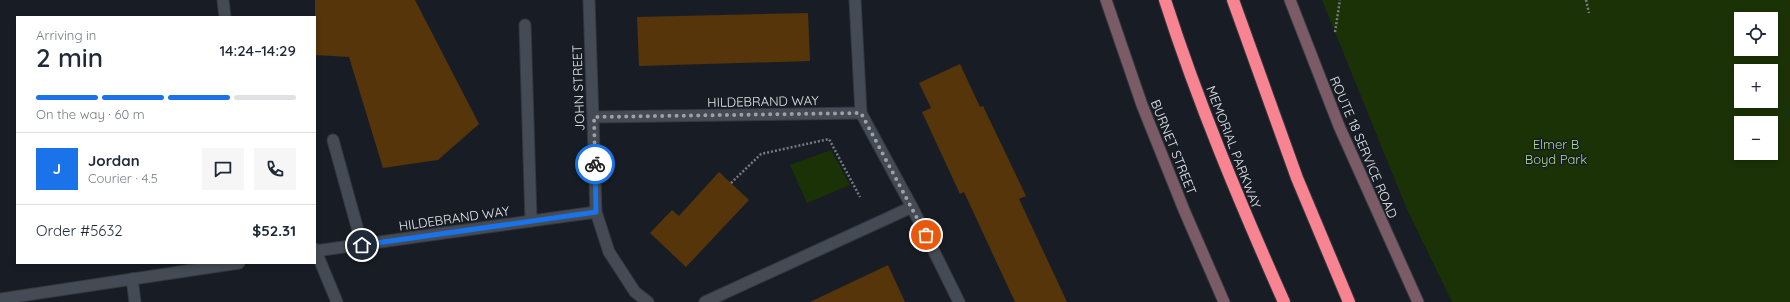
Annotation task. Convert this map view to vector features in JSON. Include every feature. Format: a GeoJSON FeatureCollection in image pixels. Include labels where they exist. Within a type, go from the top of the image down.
{"type":"FeatureCollection","features":[{"type":"Feature","properties":{"kind":"highway","name":"MEMORIAL PARKWAY"},"geometry":{"type":"LineString","coordinates":[[1165,0],[1247,221],[1284,302]]}},
{"type":"Feature","properties":{"kind":"highway"},"geometry":{"type":"LineString","coordinates":[[1233,0],[1297,178],[1349,302]]}},
{"type":"Feature","properties":{"kind":"main road","name":"ROUTE 18 SERVICE ROAD"},"geometry":{"type":"LineString","coordinates":[[1290,0],[1303,39],[1342,133],[1418,302]]}},
{"type":"Feature","properties":{"kind":"main road","name":"BURNET STREET"},"geometry":{"type":"LineString","coordinates":[[1106,1],[1147,118],[1186,217],[1224,302]]}},
{"type":"Feature","properties":{"kind":"street"},"geometry":{"type":"LineString","coordinates":[[223,0],[225,16]]}},
{"type":"Feature","properties":{"kind":"street","name":"JOHN STREET"},"geometry":{"type":"LineString","coordinates":[[589,0],[596,212],[610,252],[636,292],[648,302]]}},
{"type":"Feature","properties":{"kind":"street"},"geometry":{"type":"LineString","coordinates":[[855,0],[861,113],[912,207],[960,302]]}},
{"type":"Feature","properties":{"kind":"street"},"geometry":{"type":"LineString","coordinates":[[525,25],[531,221]]}},
{"type":"Feature","properties":{"kind":"street","name":"HILDEBRAND WAY"},"geometry":{"type":"LineString","coordinates":[[594,117],[861,113]]}},
{"type":"Feature","properties":{"kind":"street"},"geometry":{"type":"LineString","coordinates":[[333,140],[362,245]]}},
{"type":"Feature","properties":{"kind":"street"},"geometry":{"type":"LineString","coordinates":[[705,302],[912,207]]}},
{"type":"Feature","properties":{"kind":"street","name":"HILDEBRAND WAY"},"geometry":{"type":"LineString","coordinates":[[316,250],[362,245],[596,212]]}},
{"type":"Feature","properties":{"kind":"street"},"geometry":{"type":"LineString","coordinates":[[316,252],[337,302]]}},
{"type":"Feature","properties":{"kind":"street"},"geometry":{"type":"LineString","coordinates":[[0,299],[232,264]]}},
{"type":"Feature","properties":{"kind":"street"},"geometry":{"type":"LineString","coordinates":[[132,279],[135,302]]}},
{"type":"Feature","properties":{"kind":"path"},"geometry":{"type":"LineString","coordinates":[[1335,32],[1340,0]]}},
{"type":"Feature","properties":{"kind":"path"},"geometry":{"type":"LineString","coordinates":[[1586,0],[1589,13]]}},
{"type":"Feature","properties":{"kind":"path"},"geometry":{"type":"LineString","coordinates":[[731,184],[761,154],[830,139],[860,197]]}},
{"type":"Feature","properties":{"kind":"green space","name":"Elmer B Boyd Park"},"geometry":{"type":"Polygon","coordinates":[[[1322,0],[1790,0],[1790,302],[1452,302],[1406,207],[1322,0]]]}},
{"type":"Feature","properties":{"kind":"green space"},"geometry":{"type":"Polygon","coordinates":[[[831,150],[850,185],[807,203],[790,165],[831,150]]]}},
{"type":"Feature","properties":{"kind":"building"},"geometry":{"type":"Polygon","coordinates":[[[315,0],[415,0],[479,124],[438,160],[383,168],[349,57],[316,55],[315,0]]]}},
{"type":"Feature","properties":{"kind":"building"},"geometry":{"type":"Polygon","coordinates":[[[808,13],[810,61],[639,66],[637,17],[808,13]]]}},
{"type":"Feature","properties":{"kind":"building"},"geometry":{"type":"Polygon","coordinates":[[[960,64],[980,107],[983,106],[1026,196],[1019,199],[1067,302],[1015,302],[964,192],[960,194],[922,112],[931,108],[919,83],[960,64]]]}},
{"type":"Feature","properties":{"kind":"building"},"geometry":{"type":"Polygon","coordinates":[[[719,172],[749,200],[686,267],[650,233],[672,210],[679,216],[719,172]]]}},
{"type":"Feature","properties":{"kind":"building"},"geometry":{"type":"Polygon","coordinates":[[[888,265],[905,302],[810,302],[888,265]]]}},
{"type":"Feature","properties":{"kind":"way so far"},"geometry":{"type":"LineString","coordinates":[[595,164],[594,117],[861,113],[926,235]]}},
{"type":"Feature","properties":{"kind":"route"},"geometry":{"type":"LineString","coordinates":[[362,245],[596,212],[595,164]]}}]}
